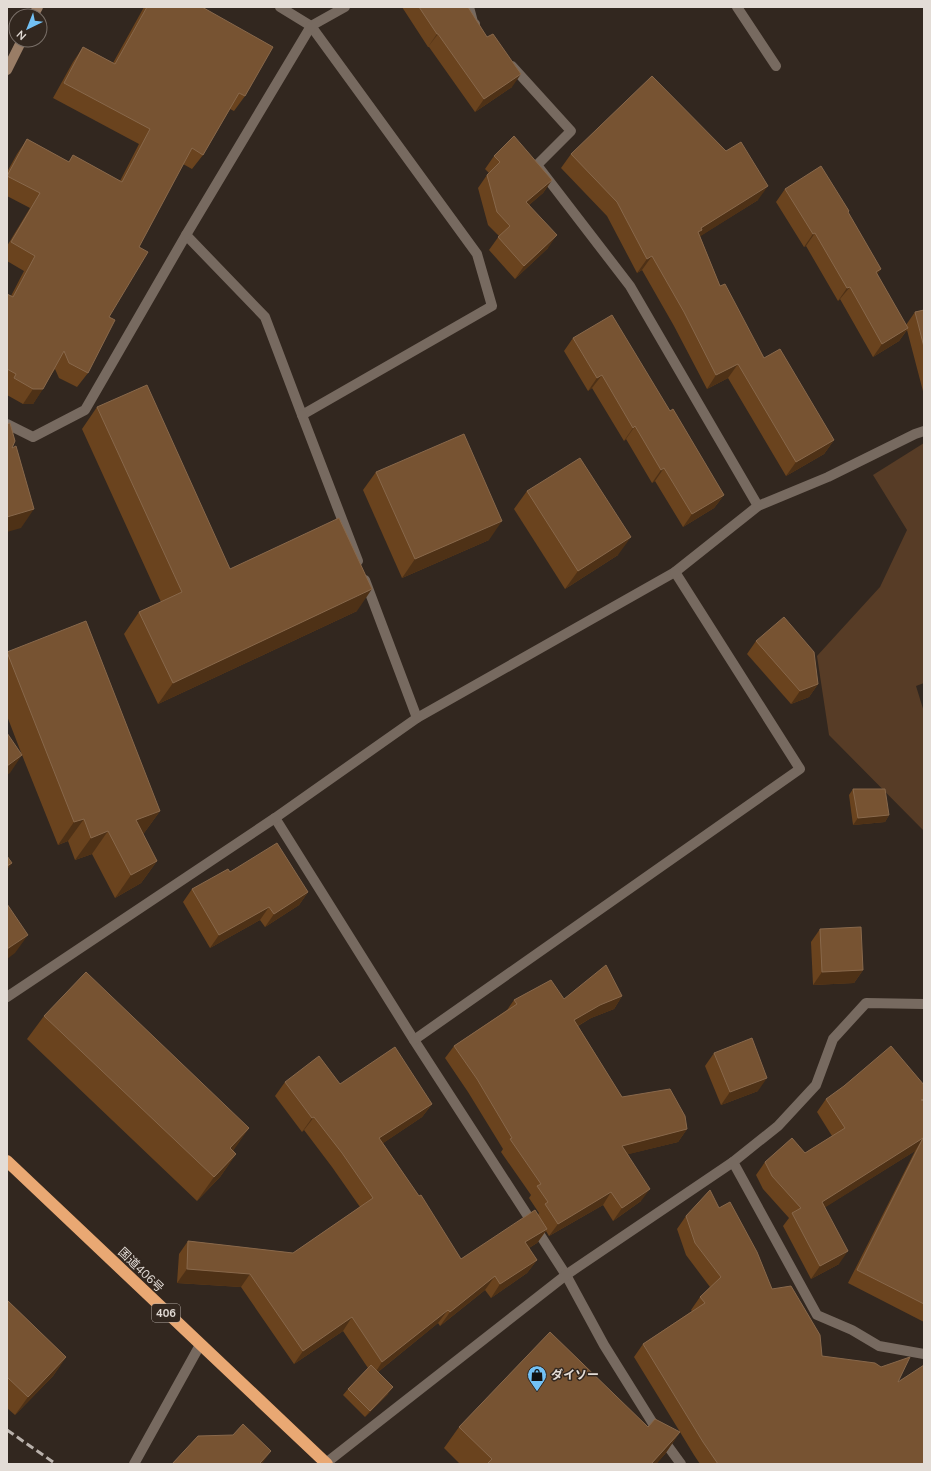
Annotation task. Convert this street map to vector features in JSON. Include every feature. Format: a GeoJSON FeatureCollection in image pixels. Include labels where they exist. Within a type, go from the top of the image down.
{"type":"FeatureCollection","features":[{"type":"Feature","properties":{"kind":"highway","name":"国道406号"},"geometry":{"type":"LineString","coordinates":[[7,1161],[326,1464]]}},
{"type":"Feature","properties":{"kind":"street"},"geometry":{"type":"LineString","coordinates":[[280,7],[312,26],[477,254],[492,306],[302,415]]}},
{"type":"Feature","properties":{"kind":"street"},"geometry":{"type":"LineString","coordinates":[[7,424],[33,436],[85,410],[186,235],[312,26],[345,7]]}},
{"type":"Feature","properties":{"kind":"street"},"geometry":{"type":"LineString","coordinates":[[469,7],[473,22],[483,33]]}},
{"type":"Feature","properties":{"kind":"street"},"geometry":{"type":"LineString","coordinates":[[737,7],[776,66]]}},
{"type":"Feature","properties":{"kind":"street"},"geometry":{"type":"LineString","coordinates":[[7,70],[18,48]]}},
{"type":"Feature","properties":{"kind":"street"},"geometry":{"type":"LineString","coordinates":[[504,56],[571,131],[537,165],[630,286],[758,506]]}},
{"type":"Feature","properties":{"kind":"street"},"geometry":{"type":"LineString","coordinates":[[186,235],[264,317],[417,718]]}},
{"type":"Feature","properties":{"kind":"street"},"geometry":{"type":"LineString","coordinates":[[7,997],[275,818],[417,718],[675,572],[758,506],[828,477],[924,431]]}},
{"type":"Feature","properties":{"kind":"street"},"geometry":{"type":"LineString","coordinates":[[414,1040],[800,769],[675,572]]}},
{"type":"Feature","properties":{"kind":"street"},"geometry":{"type":"LineString","coordinates":[[275,818],[414,1040],[566,1275],[604,1345],[662,1438],[681,1464]]}},
{"type":"Feature","properties":{"kind":"street"},"geometry":{"type":"LineString","coordinates":[[326,1464],[566,1275],[733,1162],[778,1126],[816,1085],[833,1039],[866,1003],[924,1004]]}},
{"type":"Feature","properties":{"kind":"street"},"geometry":{"type":"LineString","coordinates":[[733,1162],[817,1316],[852,1330],[879,1346],[924,1354]]}},
{"type":"Feature","properties":{"kind":"street"},"geometry":{"type":"LineString","coordinates":[[134,1464],[200,1345]]}},
{"type":"Feature","properties":{"kind":"shaded area"},"geometry":{"type":"Polygon","coordinates":[[[924,443],[924,683],[916,686],[924,712],[924,831],[829,735],[817,656],[880,587],[907,530],[873,475],[924,443]]]}},
{"type":"Feature","properties":{"kind":"building"},"geometry":{"type":"Polygon","coordinates":[[[147,7],[202,7],[273,47],[245,96],[239,93],[203,155],[192,148],[139,247],[148,252],[109,317],[115,320],[88,373],[69,363],[64,351],[43,389],[33,389],[14,378],[16,374],[7,369],[7,294],[13,297],[35,256],[11,242],[40,193],[7,176],[27,139],[69,162],[73,155],[122,182],[150,129],[64,83],[83,47],[115,64],[147,7]]]}},
{"type":"Feature","properties":{"kind":"building"},"geometry":{"type":"Polygon","coordinates":[[[419,7],[468,7],[487,37],[493,34],[521,74],[484,99],[419,7]]]}},
{"type":"Feature","properties":{"kind":"building"},"geometry":{"type":"Polygon","coordinates":[[[652,76],[726,151],[741,142],[768,186],[701,228],[702,230],[698,232],[720,286],[725,284],[764,358],[780,349],[834,440],[796,462],[738,364],[716,375],[684,312],[652,256],[647,259],[617,202],[571,154],[652,76]]]}},
{"type":"Feature","properties":{"kind":"building"},"geometry":{"type":"Polygon","coordinates":[[[514,136],[552,180],[526,202],[557,235],[524,266],[498,237],[510,226],[497,212],[487,175],[500,162],[494,156],[514,136]]]}},
{"type":"Feature","properties":{"kind":"building"},"geometry":{"type":"Polygon","coordinates":[[[821,166],[849,211],[848,212],[881,269],[876,272],[908,328],[882,344],[850,287],[847,288],[815,233],[813,234],[785,189],[821,166]]]}},
{"type":"Feature","properties":{"kind":"building"},"geometry":{"type":"Polygon","coordinates":[[[924,310],[924,347],[915,312],[924,310]]]}},
{"type":"Feature","properties":{"kind":"building"},"geometry":{"type":"Polygon","coordinates":[[[612,315],[670,411],[673,409],[724,495],[692,514],[664,468],[661,470],[635,426],[633,428],[602,375],[597,378],[573,338],[612,315]]]}},
{"type":"Feature","properties":{"kind":"building"},"geometry":{"type":"Polygon","coordinates":[[[147,385],[230,569],[339,518],[372,589],[173,683],[139,612],[182,592],[97,407],[147,385]]]}},
{"type":"Feature","properties":{"kind":"building"},"geometry":{"type":"Polygon","coordinates":[[[10,423],[15,441],[12,448],[16,446],[34,509],[7,517],[7,424],[10,423]]]}},
{"type":"Feature","properties":{"kind":"building"},"geometry":{"type":"Polygon","coordinates":[[[464,434],[502,521],[415,559],[376,472],[464,434]]]}},
{"type":"Feature","properties":{"kind":"building"},"geometry":{"type":"Polygon","coordinates":[[[580,458],[631,537],[578,571],[527,491],[580,458]]]}},
{"type":"Feature","properties":{"kind":"building"},"geometry":{"type":"Polygon","coordinates":[[[784,617],[814,652],[818,684],[800,691],[756,641],[784,617]]]}},
{"type":"Feature","properties":{"kind":"building"},"geometry":{"type":"Polygon","coordinates":[[[86,621],[160,811],[136,820],[157,861],[131,875],[108,831],[91,838],[84,819],[74,822],[7,652],[86,621]]]}},
{"type":"Feature","properties":{"kind":"building"},"geometry":{"type":"Polygon","coordinates":[[[7,733],[22,755],[7,766],[7,733]]]}},
{"type":"Feature","properties":{"kind":"building"},"geometry":{"type":"Polygon","coordinates":[[[853,789],[885,789],[889,815],[858,818],[853,789]]]}},
{"type":"Feature","properties":{"kind":"building"},"geometry":{"type":"Polygon","coordinates":[[[277,843],[308,892],[274,914],[269,907],[219,935],[192,889],[228,869],[230,872],[277,843]]]}},
{"type":"Feature","properties":{"kind":"building"},"geometry":{"type":"Polygon","coordinates":[[[7,856],[12,863],[7,866],[7,856]]]}},
{"type":"Feature","properties":{"kind":"building"},"geometry":{"type":"Polygon","coordinates":[[[7,904],[28,935],[7,949],[7,904]]]}},
{"type":"Feature","properties":{"kind":"building"},"geometry":{"type":"Polygon","coordinates":[[[861,927],[863,970],[822,972],[820,929],[861,927]]]}},
{"type":"Feature","properties":{"kind":"building"},"geometry":{"type":"Polygon","coordinates":[[[606,965],[622,996],[600,1005],[574,1020],[622,1097],[670,1089],[685,1116],[687,1129],[622,1146],[650,1189],[622,1208],[611,1192],[558,1224],[545,1204],[548,1202],[537,1186],[541,1184],[510,1139],[512,1138],[477,1079],[454,1046],[517,1004],[514,1000],[551,980],[564,999],[606,965]]]}},
{"type":"Feature","properties":{"kind":"building"},"geometry":{"type":"Polygon","coordinates":[[[86,972],[249,1128],[230,1148],[236,1154],[214,1177],[44,1016],[86,972]]]}},
{"type":"Feature","properties":{"kind":"building"},"geometry":{"type":"Polygon","coordinates":[[[752,1038],[767,1078],[730,1092],[714,1053],[752,1038]]]}},
{"type":"Feature","properties":{"kind":"building"},"geometry":{"type":"Polygon","coordinates":[[[891,1046],[924,1085],[924,1099],[921,1100],[924,1101],[924,1304],[857,1270],[923,1138],[822,1202],[848,1251],[820,1266],[792,1213],[801,1208],[772,1176],[765,1162],[792,1138],[805,1153],[845,1128],[826,1099],[844,1086],[891,1046]]]}},
{"type":"Feature","properties":{"kind":"building"},"geometry":{"type":"Polygon","coordinates":[[[395,1047],[432,1104],[379,1138],[419,1196],[421,1195],[461,1259],[535,1210],[547,1229],[525,1242],[537,1260],[500,1284],[495,1276],[450,1312],[448,1310],[382,1362],[352,1317],[303,1351],[250,1274],[187,1269],[188,1241],[293,1253],[373,1198],[342,1153],[314,1117],[312,1118],[285,1082],[319,1056],[340,1084],[395,1047]]]}},
{"type":"Feature","properties":{"kind":"building"},"geometry":{"type":"Polygon","coordinates":[[[710,1190],[719,1208],[730,1202],[757,1252],[772,1289],[791,1286],[820,1335],[822,1356],[875,1363],[881,1367],[910,1357],[898,1382],[924,1365],[924,1464],[718,1464],[643,1344],[705,1303],[700,1297],[721,1277],[695,1243],[686,1216],[710,1190]]]}},
{"type":"Feature","properties":{"kind":"building"},"geometry":{"type":"Polygon","coordinates":[[[7,1300],[66,1357],[28,1397],[7,1377],[7,1300]]]}},
{"type":"Feature","properties":{"kind":"building","name":"ダイソー"},"geometry":{"type":"Polygon","coordinates":[[[550,1332],[648,1427],[655,1419],[680,1432],[651,1464],[487,1464],[492,1459],[459,1427],[550,1332]]]}},
{"type":"Feature","properties":{"kind":"building"},"geometry":{"type":"Polygon","coordinates":[[[371,1365],[393,1387],[370,1411],[348,1389],[371,1365]]]}},
{"type":"Feature","properties":{"kind":"building"},"geometry":{"type":"Polygon","coordinates":[[[243,1424],[271,1451],[260,1463],[261,1464],[172,1464],[198,1436],[233,1435],[243,1424]]]}},
{"type":"Feature","properties":{"kind":"railway"},"geometry":{"type":"LineString","coordinates":[[7,1430],[56,1464]]}},
{"type":"Feature","properties":{"kind":"place","name":"ダイソー"},"geometry":{"type":"Point","coordinates":[537,1392]}}]}
